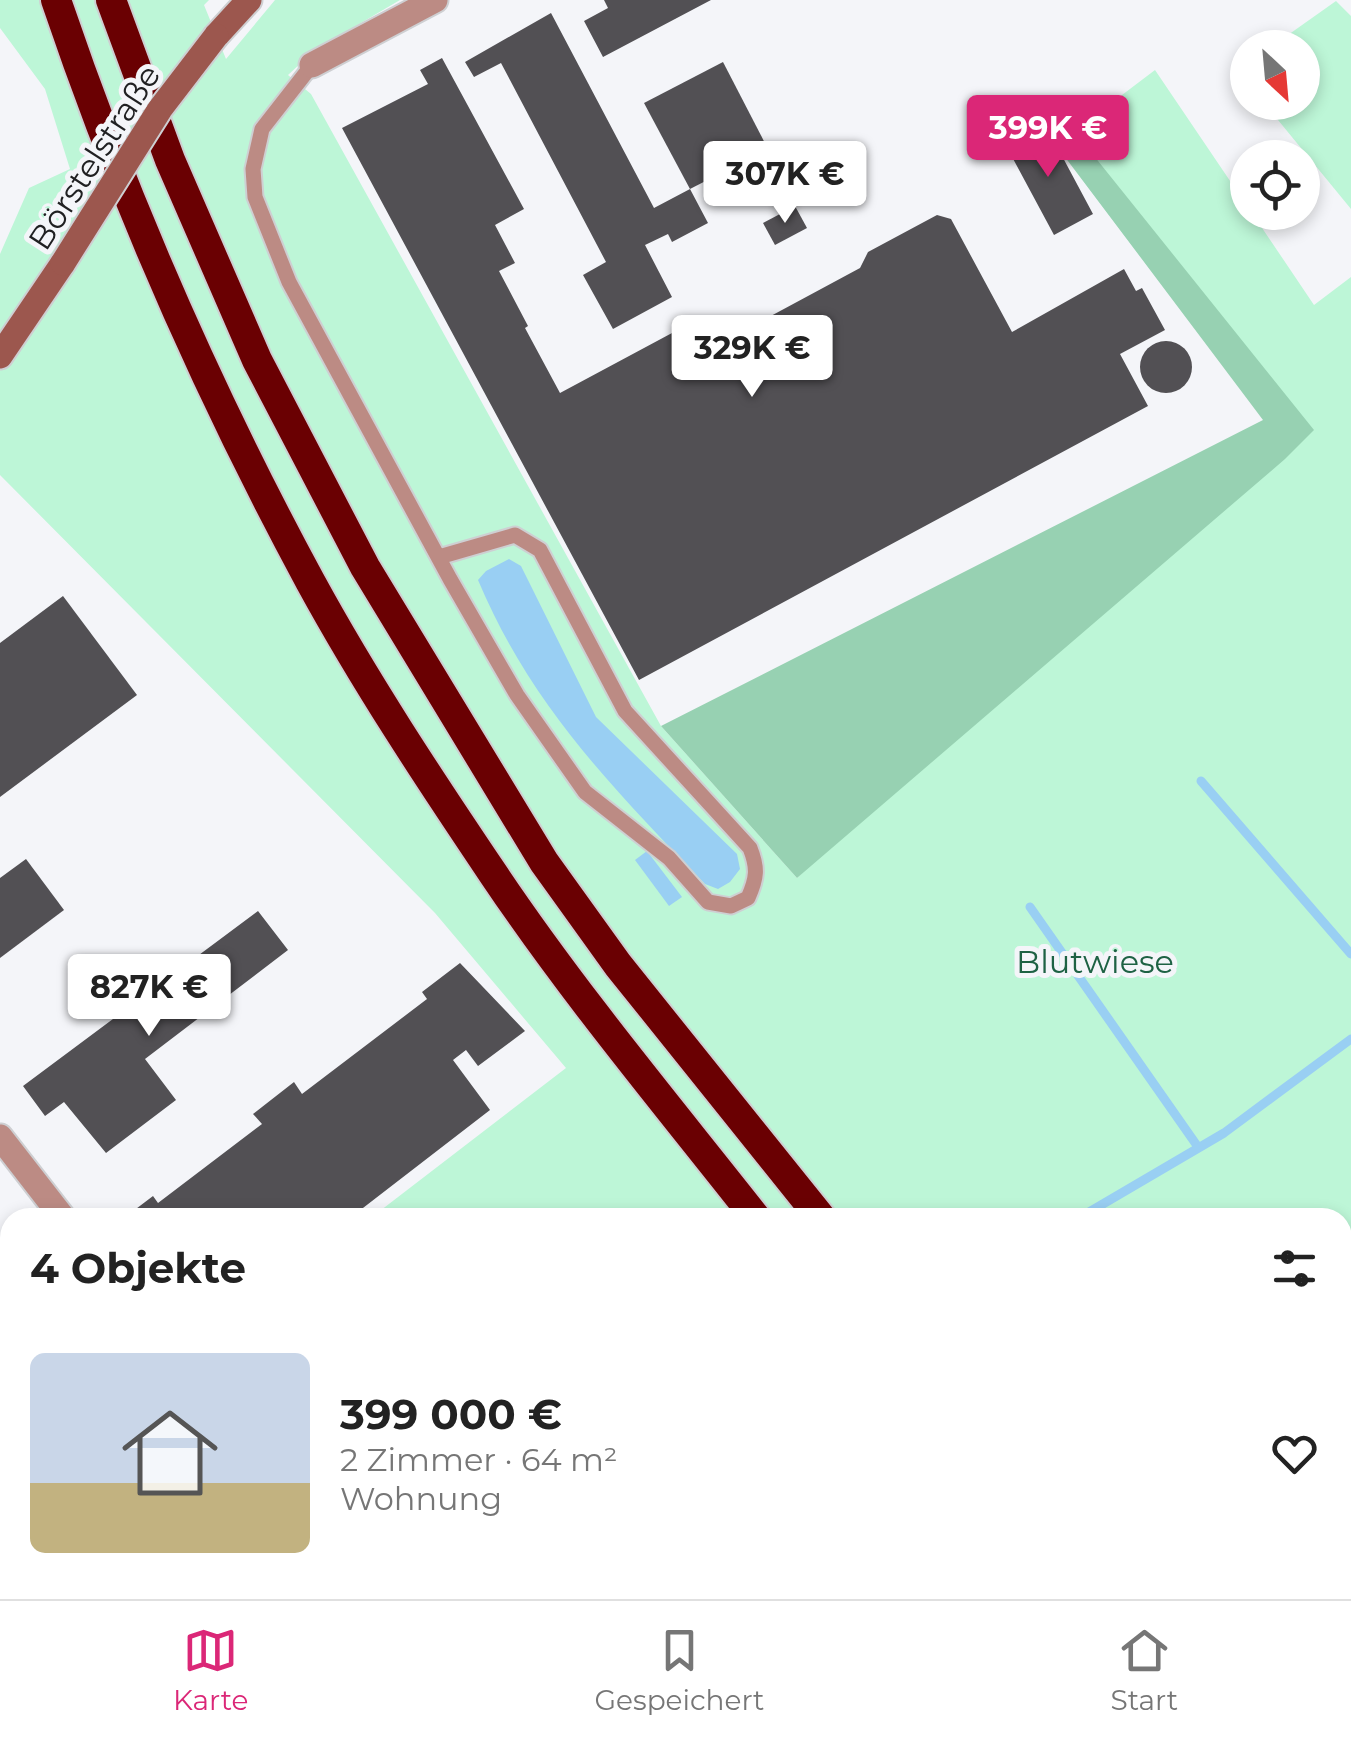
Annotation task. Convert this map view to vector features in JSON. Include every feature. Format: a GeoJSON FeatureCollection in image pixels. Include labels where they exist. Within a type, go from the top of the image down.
{"type":"FeatureCollection","features":[{"type":"Feature","properties":{"kind":"highway"},"geometry":{"type":"LineString","coordinates":[[56,0],[92,106],[148,248],[211,385],[311,582],[496,878],[587,1003],[748,1208]]}},
{"type":"Feature","properties":{"kind":"highway"},"geometry":{"type":"LineString","coordinates":[[111,0],[170,160],[257,360],[365,567],[544,862],[618,965],[813,1208]]}},
{"type":"Feature","properties":{"kind":"street","name":"Börstelstraße"},"geometry":{"type":"LineString","coordinates":[[0,356],[160,109],[216,36],[250,0]]}},
{"type":"Feature","properties":{"kind":"street"},"geometry":{"type":"LineString","coordinates":[[312,65],[435,0]]}},
{"type":"Feature","properties":{"kind":"street"},"geometry":{"type":"LineString","coordinates":[[0,1137],[56,1208]]}},
{"type":"Feature","properties":{"kind":"lane"},"geometry":{"type":"LineString","coordinates":[[312,65],[262,129],[253,168],[255,198],[289,282],[439,557],[517,695],[585,792],[670,858],[708,902],[731,906],[748,898],[757,879],[757,865],[750,848],[625,711],[540,550],[515,536],[439,557]]}},
{"type":"Feature","properties":{"kind":"green space","name":"Blutwiese"},"geometry":{"type":"Polygon","coordinates":[[[0,0],[209,0],[204,5],[226,59],[275,0],[400,0],[315,50],[288,75],[311,94],[661,726],[797,878],[1264,420],[1056,145],[1155,70],[1230,181],[1230,230],[1263,230],[1314,305],[1351,277],[1351,1208],[384,1208],[566,1068],[435,913],[0,475],[0,254],[29,188],[70,169],[45,89],[0,28],[0,0]]]}},
{"type":"Feature","properties":{"kind":"green space"},"geometry":{"type":"Polygon","coordinates":[[[1336,1],[1351,16],[1351,209],[1320,171],[1320,140],[1294,140],[1278,120],[1320,120],[1320,30],[1295,30],[1336,1]]]}},
{"type":"Feature","properties":{"kind":"green space"},"geometry":{"type":"Polygon","coordinates":[[[1074,131],[1314,430],[797,878],[661,726],[1263,420],[1056,145],[1074,131]]]}},
{"type":"Feature","properties":{"kind":"water"},"geometry":{"type":"Polygon","coordinates":[[[509,559],[521,566],[596,717],[737,854],[740,869],[730,882],[718,889],[705,884],[607,779],[549,706],[499,625],[478,580],[509,559]]]}},
{"type":"Feature","properties":{"kind":"water"},"geometry":{"type":"Polygon","coordinates":[[[647,851],[682,897],[669,906],[635,860],[647,851]]]}},
{"type":"Feature","properties":{"kind":"building"},"geometry":{"type":"Polygon","coordinates":[[[604,0],[711,0],[603,57],[584,21],[608,8],[604,0]]]}},
{"type":"Feature","properties":{"kind":"building"},"geometry":{"type":"Polygon","coordinates":[[[551,13],[654,208],[690,189],[708,223],[672,242],[668,234],[645,245],[672,297],[613,329],[583,275],[606,262],[501,63],[474,77],[465,62],[551,13]]]}},
{"type":"Feature","properties":{"kind":"building"},"geometry":{"type":"Polygon","coordinates":[[[442,58],[524,209],[495,225],[515,263],[499,271],[560,393],[672,333],[687,361],[860,268],[868,252],[937,215],[951,219],[1012,332],[1124,269],[1136,291],[1142,288],[1165,330],[1120,354],[1148,406],[639,680],[342,128],[428,84],[420,70],[442,58]]]}},
{"type":"Feature","properties":{"kind":"building"},"geometry":{"type":"Polygon","coordinates":[[[723,62],[768,149],[690,189],[644,103],[723,62]]]}},
{"type":"Feature","properties":{"kind":"building"},"geometry":{"type":"Polygon","coordinates":[[[1035,123],[1055,161],[1062,156],[1093,214],[1054,235],[1003,140],[1035,123]]]}},
{"type":"Feature","properties":{"kind":"building"},"geometry":{"type":"Polygon","coordinates":[[[795,206],[807,228],[775,245],[763,223],[795,206]]]}},
{"type":"Feature","properties":{"kind":"building"},"geometry":{"type":"Polygon","coordinates":[[[1166,341],[1184,349],[1192,367],[1184,385],[1166,393],[1148,385],[1140,367],[1148,349],[1166,341]]]}},
{"type":"Feature","properties":{"kind":"building"},"geometry":{"type":"Polygon","coordinates":[[[63,596],[137,695],[0,797],[0,643],[63,596]]]}},
{"type":"Feature","properties":{"kind":"building"},"geometry":{"type":"Polygon","coordinates":[[[26,859],[64,910],[0,958],[0,878],[26,859]]]}},
{"type":"Feature","properties":{"kind":"building"},"geometry":{"type":"Polygon","coordinates":[[[258,911],[288,950],[145,1059],[176,1100],[106,1153],[64,1102],[45,1116],[23,1086],[258,911]]]}},
{"type":"Feature","properties":{"kind":"building"},"geometry":{"type":"Polygon","coordinates":[[[460,963],[525,1031],[478,1066],[466,1050],[453,1060],[490,1110],[363,1208],[137,1208],[153,1196],[158,1203],[262,1124],[253,1114],[294,1082],[302,1094],[427,999],[422,992],[460,963]]]}},
{"type":"Feature","properties":{"kind":"waterway"},"geometry":{"type":"LineString","coordinates":[[1201,781],[1351,954]]}},
{"type":"Feature","properties":{"kind":"waterway"},"geometry":{"type":"LineString","coordinates":[[1030,907],[1198,1147]]}},
{"type":"Feature","properties":{"kind":"waterway"},"geometry":{"type":"LineString","coordinates":[[1096,1208],[1224,1133],[1351,1039]]}}]}
